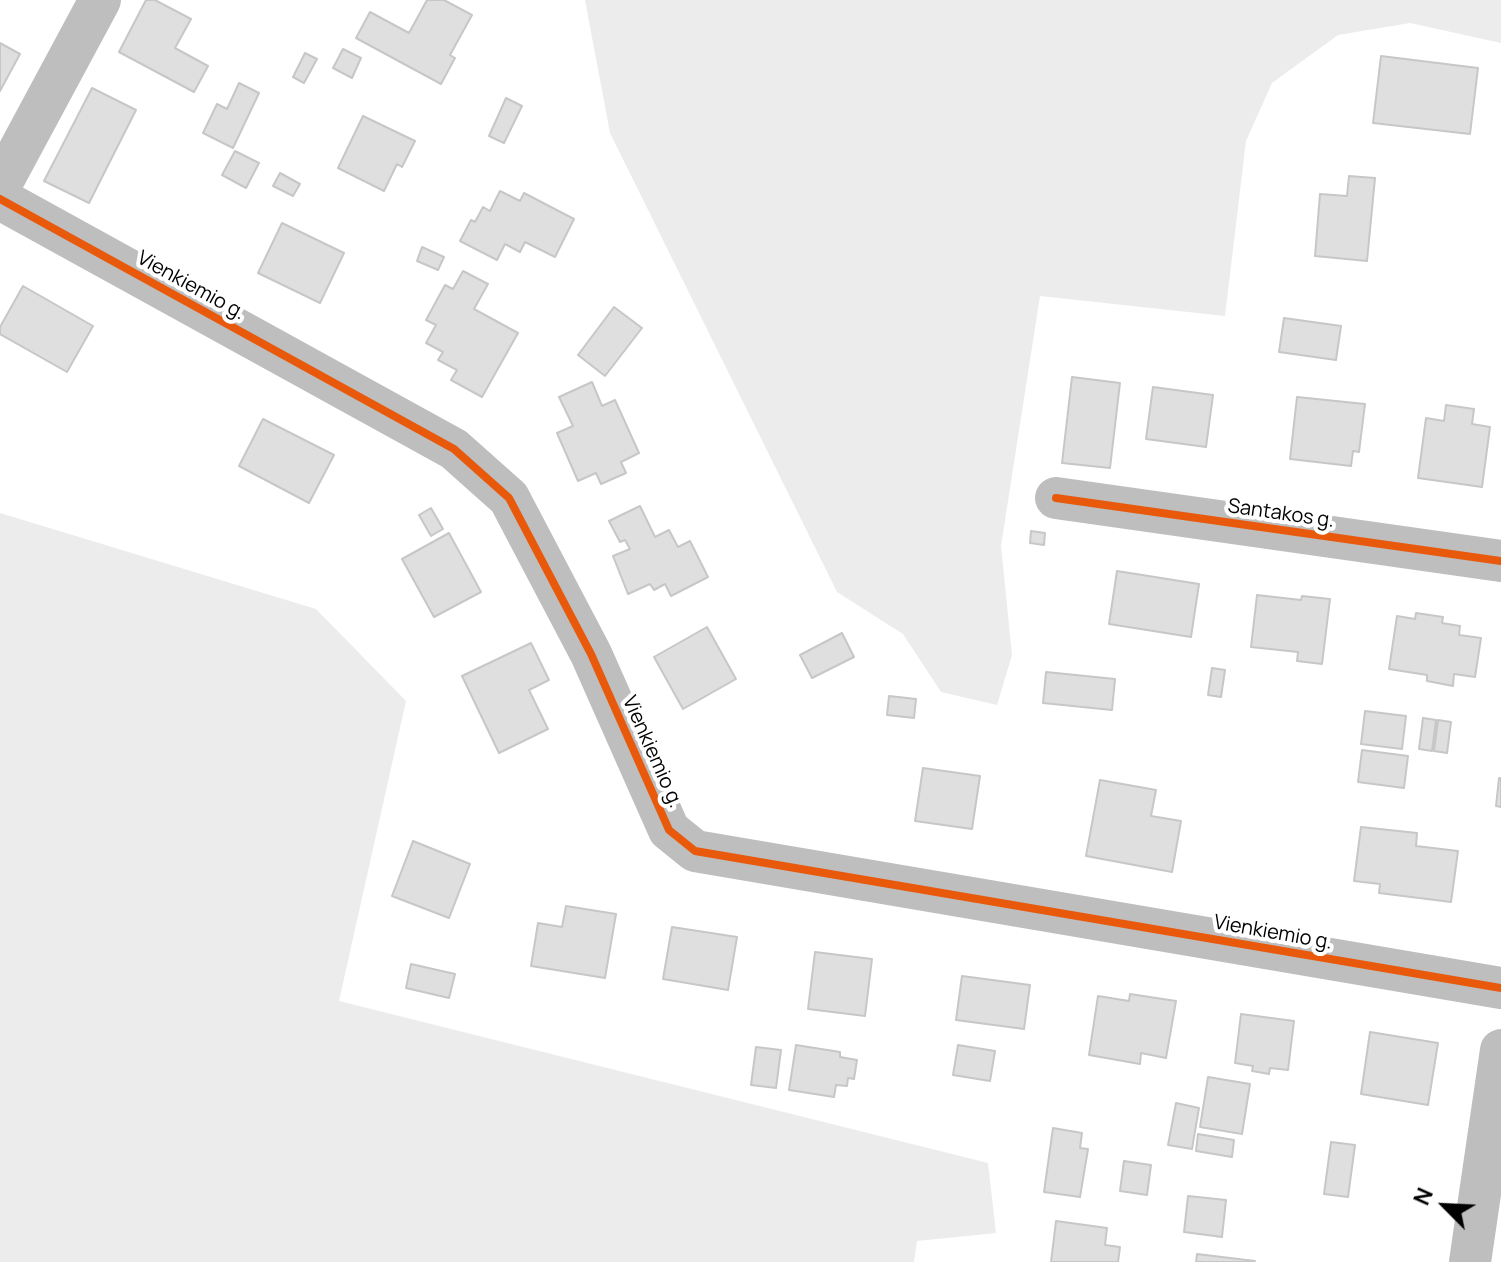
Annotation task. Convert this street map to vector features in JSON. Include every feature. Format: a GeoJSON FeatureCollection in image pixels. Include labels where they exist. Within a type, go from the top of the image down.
{"type":"FeatureCollection","features":[{"type":"Feature","properties":{"kind":"street"},"geometry":{"type":"LineString","coordinates":[[0,186],[100,0]]}},
{"type":"Feature","properties":{"kind":"street","name":"Vienkiemio g."},"geometry":{"type":"LineString","coordinates":[[0,199],[454,449],[509,498],[591,654],[669,830],[695,851],[1501,988]]}},
{"type":"Feature","properties":{"kind":"street","name":"Santakos g."},"geometry":{"type":"LineString","coordinates":[[1056,498],[1501,561]]}},
{"type":"Feature","properties":{"kind":"street"},"geometry":{"type":"LineString","coordinates":[[1470,1262],[1501,1050]]}},
{"type":"Feature","properties":{"kind":"shaded area"},"geometry":{"type":"Polygon","coordinates":[[[585,0],[1501,0],[1501,43],[1410,23],[1338,35],[1272,83],[1246,141],[1225,316],[1040,296],[1001,546],[1012,655],[997,705],[941,692],[903,634],[837,592],[610,133],[585,0]]]}},
{"type":"Feature","properties":{"kind":"shaded area"},"geometry":{"type":"Polygon","coordinates":[[[0,513],[316,609],[406,701],[339,1001],[988,1163],[996,1233],[917,1241],[914,1262],[0,1262],[0,513]]]}},
{"type":"Feature","properties":{"kind":"building"},"geometry":{"type":"Polygon","coordinates":[[[146,0],[155,0],[191,19],[175,48],[208,66],[194,92],[119,52],[146,0]]]}},
{"type":"Feature","properties":{"kind":"building"},"geometry":{"type":"Polygon","coordinates":[[[427,0],[444,0],[472,15],[450,55],[455,58],[441,84],[356,38],[370,12],[409,33],[427,0]]]}},
{"type":"Feature","properties":{"kind":"building"},"geometry":{"type":"Polygon","coordinates":[[[0,43],[20,54],[0,91],[0,43]]]}},
{"type":"Feature","properties":{"kind":"building"},"geometry":{"type":"Polygon","coordinates":[[[343,49],[361,58],[352,78],[333,68],[343,49]]]}},
{"type":"Feature","properties":{"kind":"building"},"geometry":{"type":"Polygon","coordinates":[[[305,53],[317,59],[304,83],[293,77],[305,53]]]}},
{"type":"Feature","properties":{"kind":"building"},"geometry":{"type":"Polygon","coordinates":[[[1381,56],[1478,68],[1470,134],[1373,123],[1381,56]]]}},
{"type":"Feature","properties":{"kind":"building"},"geometry":{"type":"Polygon","coordinates":[[[239,83],[259,93],[233,148],[203,133],[217,104],[227,109],[239,83]]]}},
{"type":"Feature","properties":{"kind":"building"},"geometry":{"type":"Polygon","coordinates":[[[92,88],[136,110],[89,203],[44,181],[92,88]]]}},
{"type":"Feature","properties":{"kind":"building"},"geometry":{"type":"Polygon","coordinates":[[[506,98],[522,106],[504,143],[489,136],[506,98]]]}},
{"type":"Feature","properties":{"kind":"building"},"geometry":{"type":"Polygon","coordinates":[[[363,116],[415,141],[402,167],[397,164],[384,191],[338,168],[363,116]]]}},
{"type":"Feature","properties":{"kind":"building"},"geometry":{"type":"Polygon","coordinates":[[[235,151],[259,163],[246,188],[222,175],[235,151]]]}},
{"type":"Feature","properties":{"kind":"building"},"geometry":{"type":"Polygon","coordinates":[[[280,173],[300,184],[293,196],[273,186],[280,173]]]}},
{"type":"Feature","properties":{"kind":"building"},"geometry":{"type":"Polygon","coordinates":[[[1349,176],[1375,178],[1367,261],[1315,256],[1320,194],[1347,196],[1349,176]]]}},
{"type":"Feature","properties":{"kind":"building"},"geometry":{"type":"Polygon","coordinates":[[[500,191],[520,201],[524,193],[574,219],[555,257],[525,242],[520,252],[505,244],[497,260],[460,241],[471,220],[475,222],[483,207],[490,211],[500,191]]]}},
{"type":"Feature","properties":{"kind":"building"},"geometry":{"type":"Polygon","coordinates":[[[282,223],[344,253],[320,303],[258,273],[282,223]]]}},
{"type":"Feature","properties":{"kind":"building"},"geometry":{"type":"Polygon","coordinates":[[[422,247],[444,257],[438,270],[417,261],[422,247]]]}},
{"type":"Feature","properties":{"kind":"building"},"geometry":{"type":"Polygon","coordinates":[[[463,271],[488,284],[474,309],[518,333],[482,397],[451,380],[457,370],[438,360],[443,352],[426,343],[436,325],[426,320],[445,285],[453,289],[463,271]]]}},
{"type":"Feature","properties":{"kind":"building"},"geometry":{"type":"Polygon","coordinates":[[[23,286],[93,326],[67,372],[0,334],[0,327],[23,286]]]}},
{"type":"Feature","properties":{"kind":"building"},"geometry":{"type":"Polygon","coordinates":[[[614,307],[642,328],[605,376],[578,355],[614,307]]]}},
{"type":"Feature","properties":{"kind":"building"},"geometry":{"type":"Polygon","coordinates":[[[1284,318],[1341,326],[1336,360],[1279,352],[1284,318]]]}},
{"type":"Feature","properties":{"kind":"building"},"geometry":{"type":"Polygon","coordinates":[[[1072,377],[1120,383],[1110,468],[1062,463],[1072,377]]]}},
{"type":"Feature","properties":{"kind":"building"},"geometry":{"type":"Polygon","coordinates":[[[592,382],[602,406],[615,400],[639,453],[621,462],[626,473],[601,484],[596,473],[578,481],[557,433],[573,426],[559,397],[592,382]]]}},
{"type":"Feature","properties":{"kind":"building"},"geometry":{"type":"Polygon","coordinates":[[[1153,387],[1213,395],[1206,447],[1146,439],[1153,387]]]}},
{"type":"Feature","properties":{"kind":"building"},"geometry":{"type":"Polygon","coordinates":[[[1297,397],[1365,404],[1359,452],[1353,451],[1351,466],[1290,459],[1297,397]]]}},
{"type":"Feature","properties":{"kind":"building"},"geometry":{"type":"Polygon","coordinates":[[[1446,405],[1474,409],[1472,424],[1490,427],[1482,487],[1418,478],[1426,418],[1444,421],[1446,405]]]}},
{"type":"Feature","properties":{"kind":"building"},"geometry":{"type":"Polygon","coordinates":[[[263,419],[334,455],[309,503],[239,466],[263,419]]]}},
{"type":"Feature","properties":{"kind":"building"},"geometry":{"type":"Polygon","coordinates":[[[640,506],[655,537],[669,530],[678,547],[690,541],[708,577],[671,596],[665,584],[654,590],[650,584],[628,594],[613,556],[630,549],[625,540],[620,542],[609,521],[640,506]]]}},
{"type":"Feature","properties":{"kind":"building"},"geometry":{"type":"Polygon","coordinates":[[[431,508],[443,529],[431,536],[419,515],[431,508]]]}},
{"type":"Feature","properties":{"kind":"building"},"geometry":{"type":"Polygon","coordinates":[[[1031,531],[1045,533],[1044,545],[1030,543],[1031,531]]]}},
{"type":"Feature","properties":{"kind":"building"},"geometry":{"type":"Polygon","coordinates":[[[449,533],[481,592],[434,617],[402,559],[449,533]]]}},
{"type":"Feature","properties":{"kind":"building"},"geometry":{"type":"Polygon","coordinates":[[[1117,571],[1199,584],[1191,637],[1109,624],[1117,571]]]}},
{"type":"Feature","properties":{"kind":"building"},"geometry":{"type":"Polygon","coordinates":[[[1257,595],[1301,600],[1302,596],[1330,599],[1322,664],[1297,661],[1298,652],[1251,647],[1257,595]]]}},
{"type":"Feature","properties":{"kind":"building"},"geometry":{"type":"Polygon","coordinates":[[[1416,613],[1443,617],[1442,623],[1460,626],[1459,635],[1481,638],[1475,677],[1454,674],[1453,686],[1427,681],[1427,675],[1389,669],[1397,616],[1415,619],[1416,613]]]}},
{"type":"Feature","properties":{"kind":"building"},"geometry":{"type":"Polygon","coordinates":[[[707,627],[736,679],[683,709],[654,657],[707,627]]]}},
{"type":"Feature","properties":{"kind":"building"},"geometry":{"type":"Polygon","coordinates":[[[842,633],[854,657],[812,678],[800,655],[842,633]]]}},
{"type":"Feature","properties":{"kind":"building"},"geometry":{"type":"Polygon","coordinates":[[[531,643],[549,680],[529,690],[548,729],[499,753],[462,676],[531,643]]]}},
{"type":"Feature","properties":{"kind":"building"},"geometry":{"type":"Polygon","coordinates":[[[1212,668],[1225,670],[1221,697],[1208,695],[1212,668]]]}},
{"type":"Feature","properties":{"kind":"building"},"geometry":{"type":"Polygon","coordinates":[[[1046,672],[1115,679],[1112,710],[1043,703],[1046,672]]]}},
{"type":"Feature","properties":{"kind":"building"},"geometry":{"type":"Polygon","coordinates":[[[889,696],[916,699],[914,718],[887,715],[889,696]]]}},
{"type":"Feature","properties":{"kind":"building"},"geometry":{"type":"Polygon","coordinates":[[[1365,711],[1406,716],[1402,749],[1361,744],[1365,711]]]}},
{"type":"Feature","properties":{"kind":"building"},"geometry":{"type":"Polygon","coordinates":[[[1423,718],[1436,720],[1432,751],[1419,749],[1423,718]]]}},
{"type":"Feature","properties":{"kind":"building"},"geometry":{"type":"Polygon","coordinates":[[[1438,720],[1451,722],[1447,753],[1434,751],[1438,720]]]}},
{"type":"Feature","properties":{"kind":"building"},"geometry":{"type":"Polygon","coordinates":[[[1362,750],[1408,756],[1404,788],[1358,782],[1362,750]]]}},
{"type":"Feature","properties":{"kind":"building"},"geometry":{"type":"Polygon","coordinates":[[[923,768],[980,776],[972,829],[915,821],[923,768]]]}},
{"type":"Feature","properties":{"kind":"building"},"geometry":{"type":"Polygon","coordinates":[[[1501,778],[1501,807],[1496,806],[1501,778]]]}},
{"type":"Feature","properties":{"kind":"building"},"geometry":{"type":"Polygon","coordinates":[[[1100,780],[1156,790],[1151,816],[1181,821],[1172,872],[1086,856],[1100,780]]]}},
{"type":"Feature","properties":{"kind":"building"},"geometry":{"type":"Polygon","coordinates":[[[1361,827],[1417,833],[1416,846],[1458,851],[1451,902],[1379,893],[1380,884],[1354,881],[1361,827]]]}},
{"type":"Feature","properties":{"kind":"building"},"geometry":{"type":"Polygon","coordinates":[[[413,841],[470,864],[449,918],[392,896],[413,841]]]}},
{"type":"Feature","properties":{"kind":"building"},"geometry":{"type":"Polygon","coordinates":[[[566,906],[616,914],[605,978],[531,966],[538,923],[562,927],[566,906]]]}},
{"type":"Feature","properties":{"kind":"building"},"geometry":{"type":"Polygon","coordinates":[[[672,927],[737,937],[728,990],[663,979],[672,927]]]}},
{"type":"Feature","properties":{"kind":"building"},"geometry":{"type":"Polygon","coordinates":[[[815,952],[872,959],[865,1016],[808,1009],[815,952]]]}},
{"type":"Feature","properties":{"kind":"building"},"geometry":{"type":"Polygon","coordinates":[[[411,964],[455,974],[449,998],[406,988],[411,964]]]}},
{"type":"Feature","properties":{"kind":"building"},"geometry":{"type":"Polygon","coordinates":[[[962,976],[1030,985],[1024,1029],[956,1020],[962,976]]]}},
{"type":"Feature","properties":{"kind":"building"},"geometry":{"type":"Polygon","coordinates":[[[1130,994],[1176,1001],[1166,1058],[1141,1053],[1140,1064],[1089,1055],[1098,996],[1129,1001],[1130,994]]]}},
{"type":"Feature","properties":{"kind":"building"},"geometry":{"type":"Polygon","coordinates":[[[1241,1014],[1294,1021],[1288,1070],[1270,1068],[1269,1074],[1252,1071],[1253,1066],[1235,1063],[1241,1014]]]}},
{"type":"Feature","properties":{"kind":"building"},"geometry":{"type":"Polygon","coordinates":[[[1370,1032],[1438,1043],[1428,1105],[1361,1094],[1370,1032]]]}},
{"type":"Feature","properties":{"kind":"building"},"geometry":{"type":"Polygon","coordinates":[[[796,1045],[840,1052],[840,1057],[857,1060],[854,1079],[848,1078],[847,1086],[836,1085],[834,1097],[789,1090],[796,1045]]]}},
{"type":"Feature","properties":{"kind":"building"},"geometry":{"type":"Polygon","coordinates":[[[958,1045],[995,1051],[990,1081],[953,1075],[958,1045]]]}},
{"type":"Feature","properties":{"kind":"building"},"geometry":{"type":"Polygon","coordinates":[[[756,1047],[781,1050],[776,1088],[751,1085],[756,1047]]]}},
{"type":"Feature","properties":{"kind":"building"},"geometry":{"type":"Polygon","coordinates":[[[1208,1077],[1250,1084],[1242,1134],[1200,1127],[1208,1077]]]}},
{"type":"Feature","properties":{"kind":"building"},"geometry":{"type":"Polygon","coordinates":[[[1176,1103],[1199,1108],[1192,1149],[1168,1145],[1176,1103]]]}},
{"type":"Feature","properties":{"kind":"building"},"geometry":{"type":"Polygon","coordinates":[[[1053,1128],[1082,1133],[1080,1148],[1088,1149],[1080,1197],[1044,1192],[1053,1128]]]}},
{"type":"Feature","properties":{"kind":"building"},"geometry":{"type":"Polygon","coordinates":[[[1198,1134],[1234,1140],[1232,1157],[1196,1151],[1198,1134]]]}},
{"type":"Feature","properties":{"kind":"building"},"geometry":{"type":"Polygon","coordinates":[[[1331,1142],[1355,1145],[1348,1197],[1324,1194],[1331,1142]]]}},
{"type":"Feature","properties":{"kind":"building"},"geometry":{"type":"Polygon","coordinates":[[[1124,1161],[1151,1165],[1147,1195],[1120,1191],[1124,1161]]]}},
{"type":"Feature","properties":{"kind":"building"},"geometry":{"type":"Polygon","coordinates":[[[1188,1196],[1226,1200],[1222,1237],[1184,1232],[1188,1196]]]}},
{"type":"Feature","properties":{"kind":"building"},"geometry":{"type":"Polygon","coordinates":[[[1056,1221],[1107,1228],[1105,1245],[1120,1247],[1118,1262],[1051,1262],[1056,1221]]]}},
{"type":"Feature","properties":{"kind":"building"},"geometry":{"type":"Polygon","coordinates":[[[1197,1254],[1255,1261],[1196,1262],[1197,1254]]]}},
{"type":"Feature","properties":{"kind":"cycle path"},"geometry":{"type":"LineString","coordinates":[[0,199],[454,449],[509,498],[591,654],[669,830],[695,851],[1501,988]]}},
{"type":"Feature","properties":{"kind":"cycle path"},"geometry":{"type":"LineString","coordinates":[[1056,498],[1501,561]]}}]}
